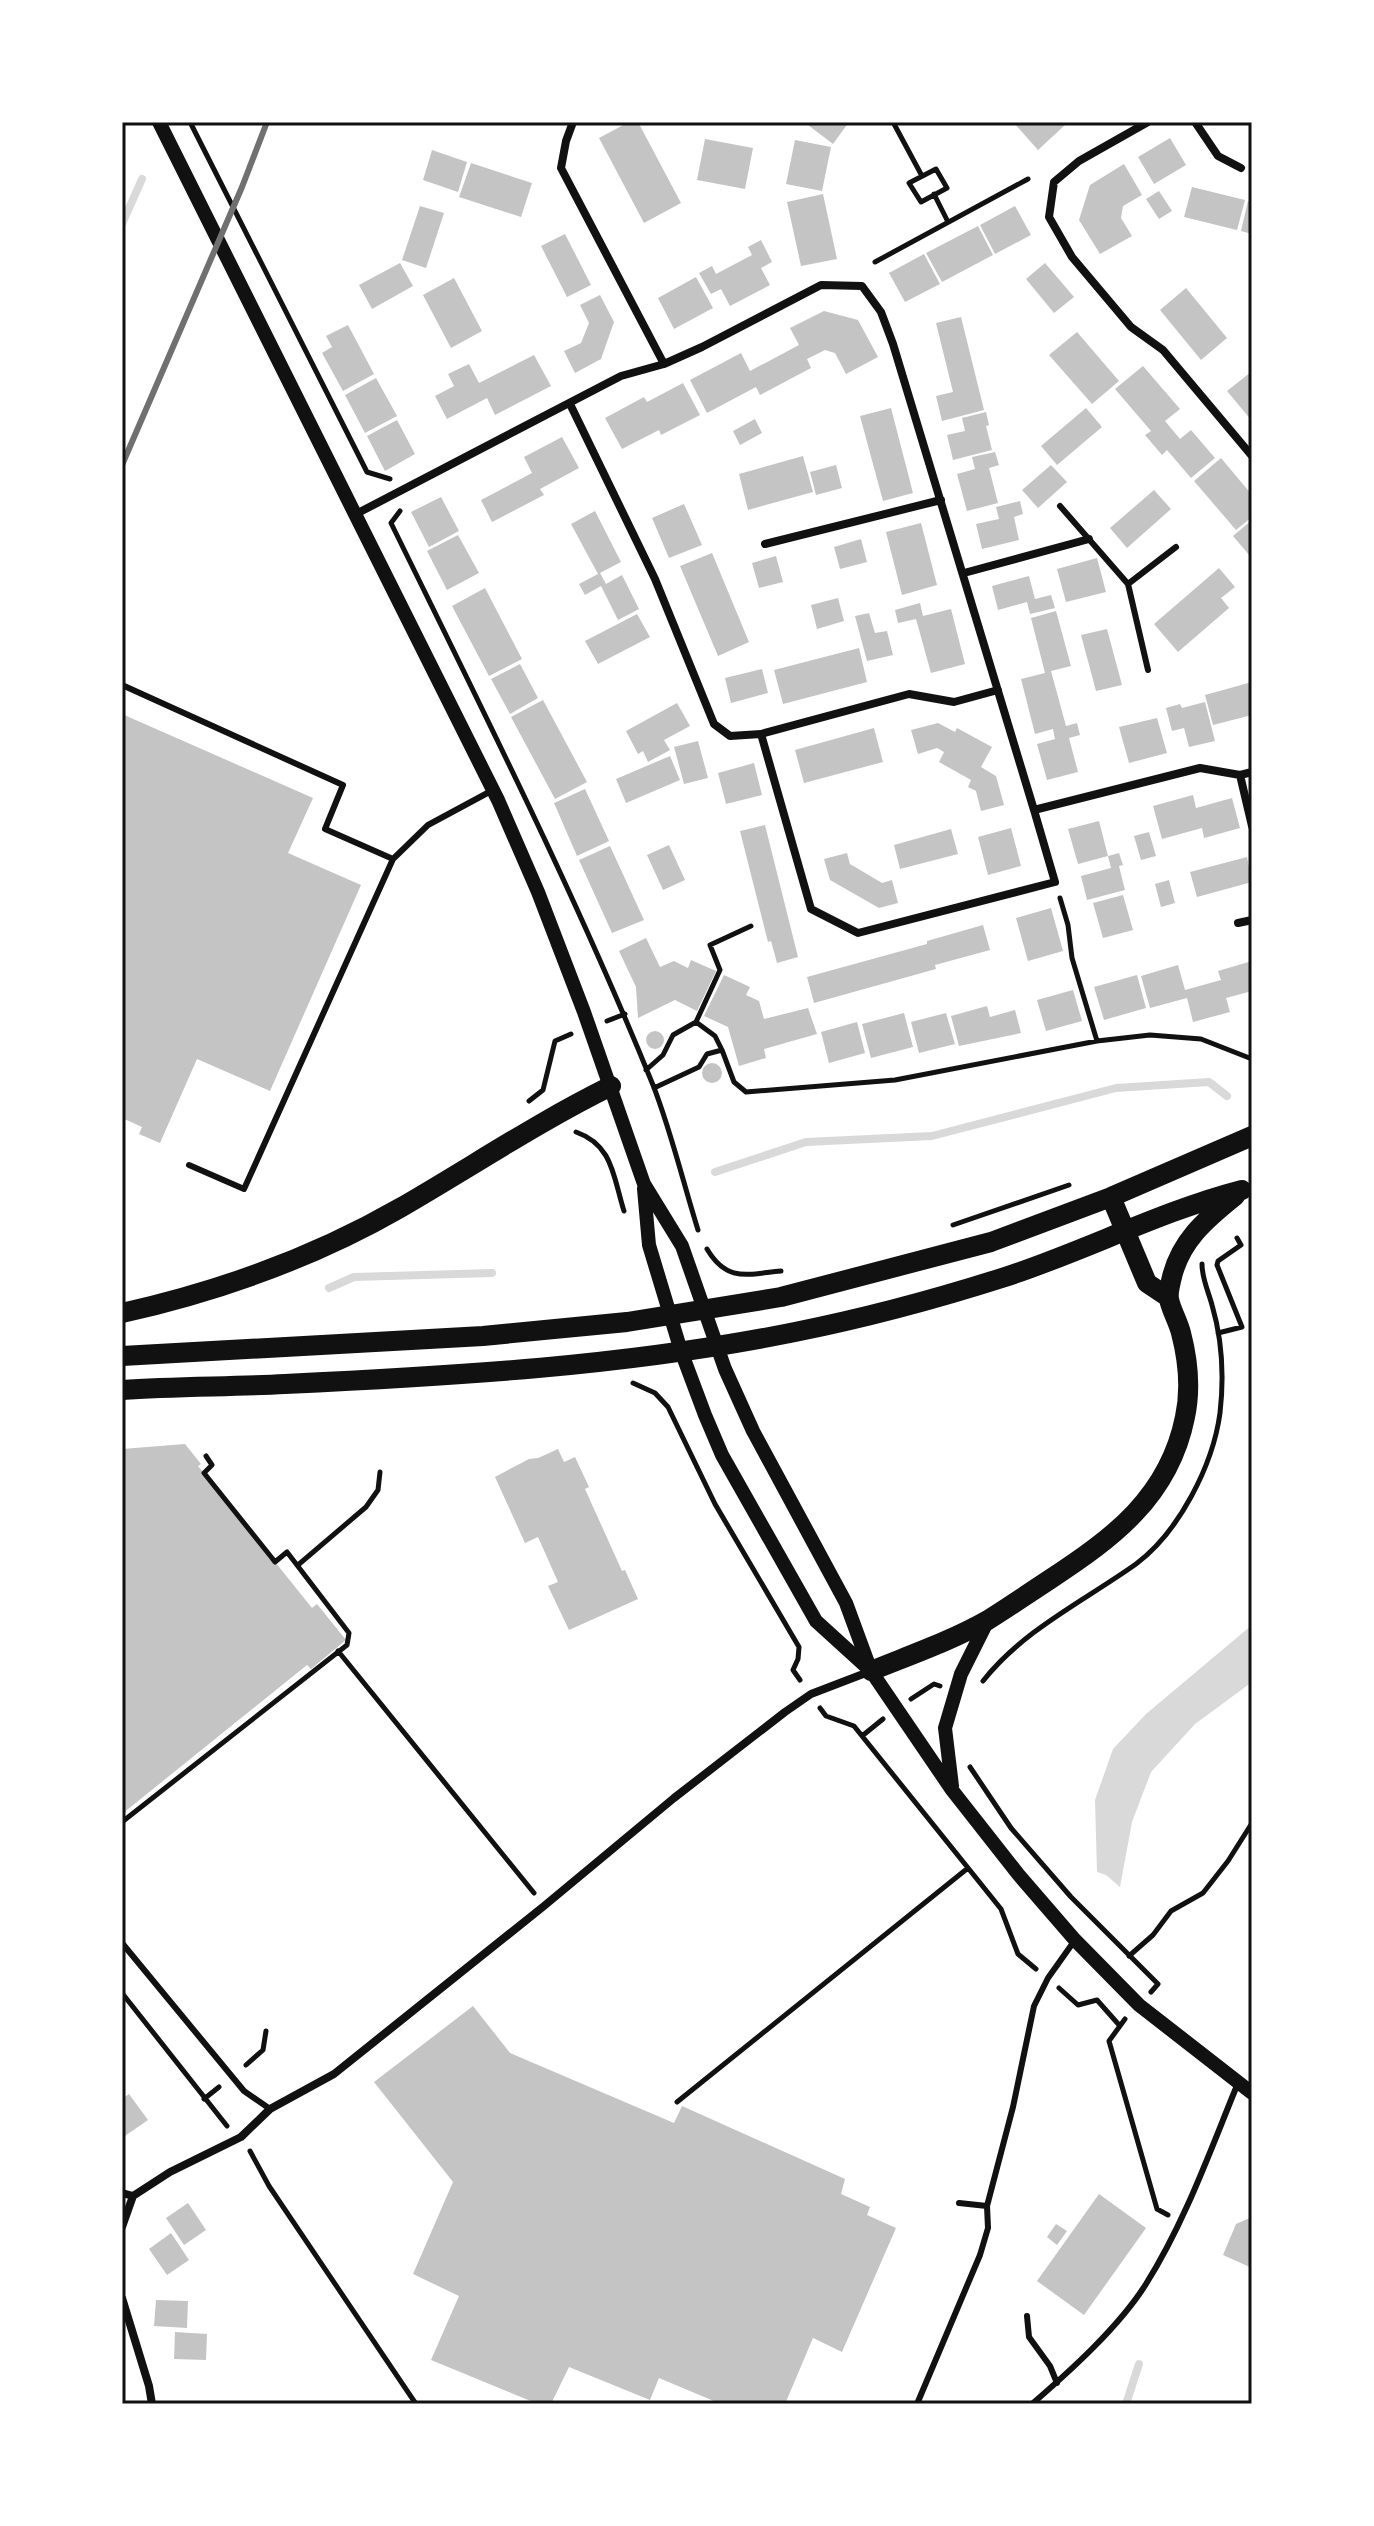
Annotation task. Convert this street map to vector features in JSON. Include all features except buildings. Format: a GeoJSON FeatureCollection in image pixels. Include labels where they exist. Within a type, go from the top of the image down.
{"type":"FeatureCollection","features":[{"type":"Feature","properties":{"kind":"main road"},"geometry":{"type":"LineString","coordinates":[[122,1313],[224,1286],[289,1263],[399,1208],[556,1113],[611,1086]]}},
{"type":"Feature","properties":{"kind":"main road"},"geometry":{"type":"LineString","coordinates":[[122,1356],[483,1336],[627,1322],[781,1297],[991,1242],[1111,1197],[1252,1136]]}},
{"type":"Feature","properties":{"kind":"main road"},"geometry":{"type":"LineString","coordinates":[[122,1390],[485,1372],[681,1351],[796,1332],[1005,1277],[1196,1202],[1247,1188]]}},
{"type":"Feature","properties":{"kind":"main road"},"geometry":{"type":"LineString","coordinates":[[871,1671],[988,1620],[1097,1548],[1129,1522],[1152,1495],[1173,1455],[1185,1417],[1189,1376],[1181,1332],[1168,1297],[1175,1262],[1205,1220],[1247,1188]]}},
{"type":"Feature","properties":{"kind":"main road"},"geometry":{"type":"LineString","coordinates":[[1111,1197],[1147,1283],[1168,1297]]}},
{"type":"Feature","properties":{"kind":"street"},"geometry":{"type":"LineString","coordinates":[[159,122],[493,790],[538,892],[611,1086],[644,1184],[682,1246],[717,1346],[753,1431],[846,1603],[871,1671]]}},
{"type":"Feature","properties":{"kind":"street"},"geometry":{"type":"LineString","coordinates":[[573,122],[561,168],[664,364]]}},
{"type":"Feature","properties":{"kind":"street"},"geometry":{"type":"LineString","coordinates":[[1148,122],[1079,161],[1054,182],[1049,217],[1072,257],[1131,327],[1163,350],[1252,456]]}},
{"type":"Feature","properties":{"kind":"street"},"geometry":{"type":"LineString","coordinates":[[1195,122],[1218,156],[1241,168]]}},
{"type":"Feature","properties":{"kind":"street"},"geometry":{"type":"LineString","coordinates":[[356,514],[621,376],[664,364],[702,347],[821,285],[862,286],[881,312],[964,573],[1055,882],[858,933],[832,921],[811,909],[761,734]]}},
{"type":"Feature","properties":{"kind":"street"},"geometry":{"type":"LineString","coordinates":[[570,404],[655,579],[714,724],[730,736],[761,734],[909,694],[954,702],[998,690]]}},
{"type":"Feature","properties":{"kind":"street"},"geometry":{"type":"LineString","coordinates":[[765,544],[941,500]]}},
{"type":"Feature","properties":{"kind":"street"},"geometry":{"type":"LineString","coordinates":[[964,573],[1089,539]]}},
{"type":"Feature","properties":{"kind":"street"},"geometry":{"type":"LineString","coordinates":[[1034,810],[1200,768],[1240,775],[1252,772]]}},
{"type":"Feature","properties":{"kind":"street"},"geometry":{"type":"LineString","coordinates":[[1240,775],[1252,826]]}},
{"type":"Feature","properties":{"kind":"street"},"geometry":{"type":"LineString","coordinates":[[1238,923],[1252,920]]}},
{"type":"Feature","properties":{"kind":"street"},"geometry":{"type":"LineString","coordinates":[[644,1184],[649,1245],[681,1351],[722,1455],[816,1621],[871,1671],[952,1790],[1075,1940],[1157,2020],[1252,2093]]}},
{"type":"Feature","properties":{"kind":"street"},"geometry":{"type":"LineString","coordinates":[[952,1790],[945,1728],[961,1674],[988,1620]]}},
{"type":"Feature","properties":{"kind":"street"},"geometry":{"type":"LineString","coordinates":[[122,2227],[133,2196],[170,2172],[241,2137],[270,2109],[334,2074],[674,1798],[785,1712],[811,1694],[871,1671]]}},
{"type":"Feature","properties":{"kind":"street"},"geometry":{"type":"LineString","coordinates":[[122,2193],[133,2196]]}},
{"type":"Feature","properties":{"kind":"street"},"geometry":{"type":"LineString","coordinates":[[122,2298],[152,2404]]}},
{"type":"Feature","properties":{"kind":"lane"},"geometry":{"type":"LineString","coordinates":[[1060,506],[1128,584],[1148,670]]}},
{"type":"Feature","properties":{"kind":"lane"},"geometry":{"type":"LineString","coordinates":[[1128,584],[1176,547]]}},
{"type":"Feature","properties":{"kind":"lane"},"geometry":{"type":"LineString","coordinates":[[122,685],[343,785],[325,829],[393,859]]}},
{"type":"Feature","properties":{"kind":"lane"},"geometry":{"type":"LineString","coordinates":[[189,1165],[244,1189],[393,859],[428,825],[493,790]]}},
{"type":"Feature","properties":{"kind":"lane"},"geometry":{"type":"LineString","coordinates":[[917,2404],[980,2255],[988,2228],[987,2206],[1013,2107],[1034,2006],[1048,1978],[1075,1940]]}},
{"type":"Feature","properties":{"kind":"lane"},"geometry":{"type":"LineString","coordinates":[[122,1943],[244,2091],[270,2109]]}},
{"type":"Feature","properties":{"kind":"lane"},"geometry":{"type":"LineString","coordinates":[[1032,2404],[1057,2383],[1112,2326],[1145,2286],[1180,2222],[1238,2083]]}},
{"type":"Feature","properties":{"kind":"lane"},"geometry":{"type":"LineString","coordinates":[[959,2203],[987,2206]]}},
{"type":"Feature","properties":{"kind":"lane"},"geometry":{"type":"LineString","coordinates":[[1027,2316],[1029,2337],[1050,2366],[1057,2383]]}},
{"type":"Feature","properties":{"kind":"path"},"geometry":{"type":"LineString","coordinates":[[190,122],[367,472],[391,479],[405,503],[391,523],[625,1014],[654,1088],[701,1239],[713,1260],[726,1272],[735,1275],[791,1270]]}},
{"type":"Feature","properties":{"kind":"path"},"geometry":{"type":"LineString","coordinates":[[893,122],[922,176]]}},
{"type":"Feature","properties":{"kind":"path"},"geometry":{"type":"LineString","coordinates":[[936,169],[947,188],[921,202],[909,183],[922,176],[936,169]]}},
{"type":"Feature","properties":{"kind":"path"},"geometry":{"type":"LineString","coordinates":[[875,262],[1028,179]]}},
{"type":"Feature","properties":{"kind":"path"},"geometry":{"type":"LineString","coordinates":[[934,194],[948,222]]}},
{"type":"Feature","properties":{"kind":"path"},"geometry":{"type":"LineString","coordinates":[[1055,882],[1068,925],[1072,958],[1097,1041]]}},
{"type":"Feature","properties":{"kind":"path"},"geometry":{"type":"LineString","coordinates":[[646,1070],[663,1055],[673,1035],[696,1022],[720,970],[710,945],[751,926]]}},
{"type":"Feature","properties":{"kind":"path"},"geometry":{"type":"LineString","coordinates":[[612,1019],[625,1014]]}},
{"type":"Feature","properties":{"kind":"path"},"geometry":{"type":"LineString","coordinates":[[696,1022],[715,1036],[734,1082],[746,1092],[895,1080],[1097,1041],[1150,1035],[1201,1039],[1252,1059]]}},
{"type":"Feature","properties":{"kind":"path"},"geometry":{"type":"LineString","coordinates":[[521,1107],[543,1090],[555,1041],[566,1037]]}},
{"type":"Feature","properties":{"kind":"path"},"geometry":{"type":"LineString","coordinates":[[654,1088],[699,1067],[707,1054],[722,1050]]}},
{"type":"Feature","properties":{"kind":"path"},"geometry":{"type":"LineString","coordinates":[[565,1133],[577,1131],[595,1140],[607,1156],[625,1216]]}},
{"type":"Feature","properties":{"kind":"path"},"geometry":{"type":"LineString","coordinates":[[946,1228],[1081,1181]]}},
{"type":"Feature","properties":{"kind":"path"},"geometry":{"type":"LineString","coordinates":[[1218,1333],[1242,1327],[1217,1265],[1218,1261],[1241,1245],[1237,1238]]}},
{"type":"Feature","properties":{"kind":"path"},"geometry":{"type":"LineString","coordinates":[[655,1393],[668,1407],[715,1504],[799,1647],[793,1670],[798,1676]]}},
{"type":"Feature","properties":{"kind":"path"},"geometry":{"type":"LineString","coordinates":[[122,1822],[347,1645],[349,1633],[298,1565],[287,1552],[275,1562],[204,1473],[212,1465],[206,1456]]}},
{"type":"Feature","properties":{"kind":"path"},"geometry":{"type":"LineString","coordinates":[[298,1565],[366,1507],[378,1490],[380,1472]]}},
{"type":"Feature","properties":{"kind":"path"},"geometry":{"type":"LineString","coordinates":[[338,1651],[535,1894]]}},
{"type":"Feature","properties":{"kind":"path"},"geometry":{"type":"LineString","coordinates":[[924,1690],[934,1684],[943,1686]]}},
{"type":"Feature","properties":{"kind":"path"},"geometry":{"type":"LineString","coordinates":[[824,1713],[854,1726],[1001,1909],[1018,1954],[1025,1960]]}},
{"type":"Feature","properties":{"kind":"path"},"geometry":{"type":"LineString","coordinates":[[862,1736],[869,1730]]}},
{"type":"Feature","properties":{"kind":"path"},"geometry":{"type":"LineString","coordinates":[[967,1763],[1011,1828],[1071,1897],[1157,1985]]}},
{"type":"Feature","properties":{"kind":"path"},"geometry":{"type":"LineString","coordinates":[[1129,1956],[1153,1935],[1171,1911],[1203,1893],[1252,1823]]}},
{"type":"Feature","properties":{"kind":"path"},"geometry":{"type":"LineString","coordinates":[[677,2102],[968,1868]]}},
{"type":"Feature","properties":{"kind":"path"},"geometry":{"type":"LineString","coordinates":[[122,1993],[223,2123],[241,2137],[269,2186],[416,2404]]}},
{"type":"Feature","properties":{"kind":"path"},"geometry":{"type":"LineString","coordinates":[[1072,2000],[1078,2005],[1097,2000],[1122,2023],[1109,2041],[1157,2209],[1180,2222]]}},
{"type":"Feature","properties":{"kind":"path"},"geometry":{"type":"LineString","coordinates":[[246,2065],[263,2050],[266,2031]]}},
{"type":"Feature","properties":{"kind":"path"},"geometry":{"type":"LineString","coordinates":[[204,2099],[219,2087]]}},
{"type":"Feature","properties":{"kind":"shaded area"},"geometry":{"type":"Polygon","coordinates":[[[1252,1625],[1252,1682],[1195,1724],[1151,1772],[1132,1822],[1120,1887],[1106,1875],[1097,1872],[1095,1800],[1113,1749],[1146,1714],[1252,1625]]]}},
{"type":"Feature","properties":{"kind":"waterway"},"geometry":{"type":"LineString","coordinates":[[122,224],[142,179]]}},
{"type":"Feature","properties":{"kind":"waterway"},"geometry":{"type":"LineString","coordinates":[[715,1172],[806,1142],[932,1136],[1116,1088],[1209,1082],[1227,1096]]}},
{"type":"Feature","properties":{"kind":"waterway"},"geometry":{"type":"LineString","coordinates":[[329,1288],[354,1277],[492,1273]]}},
{"type":"Feature","properties":{"kind":"waterway"},"geometry":{"type":"LineString","coordinates":[[1126,2404],[1139,2364]]}},
{"type":"Feature","properties":{"kind":"railway"},"geometry":{"type":"LineString","coordinates":[[122,465],[267,122]]}}]}
